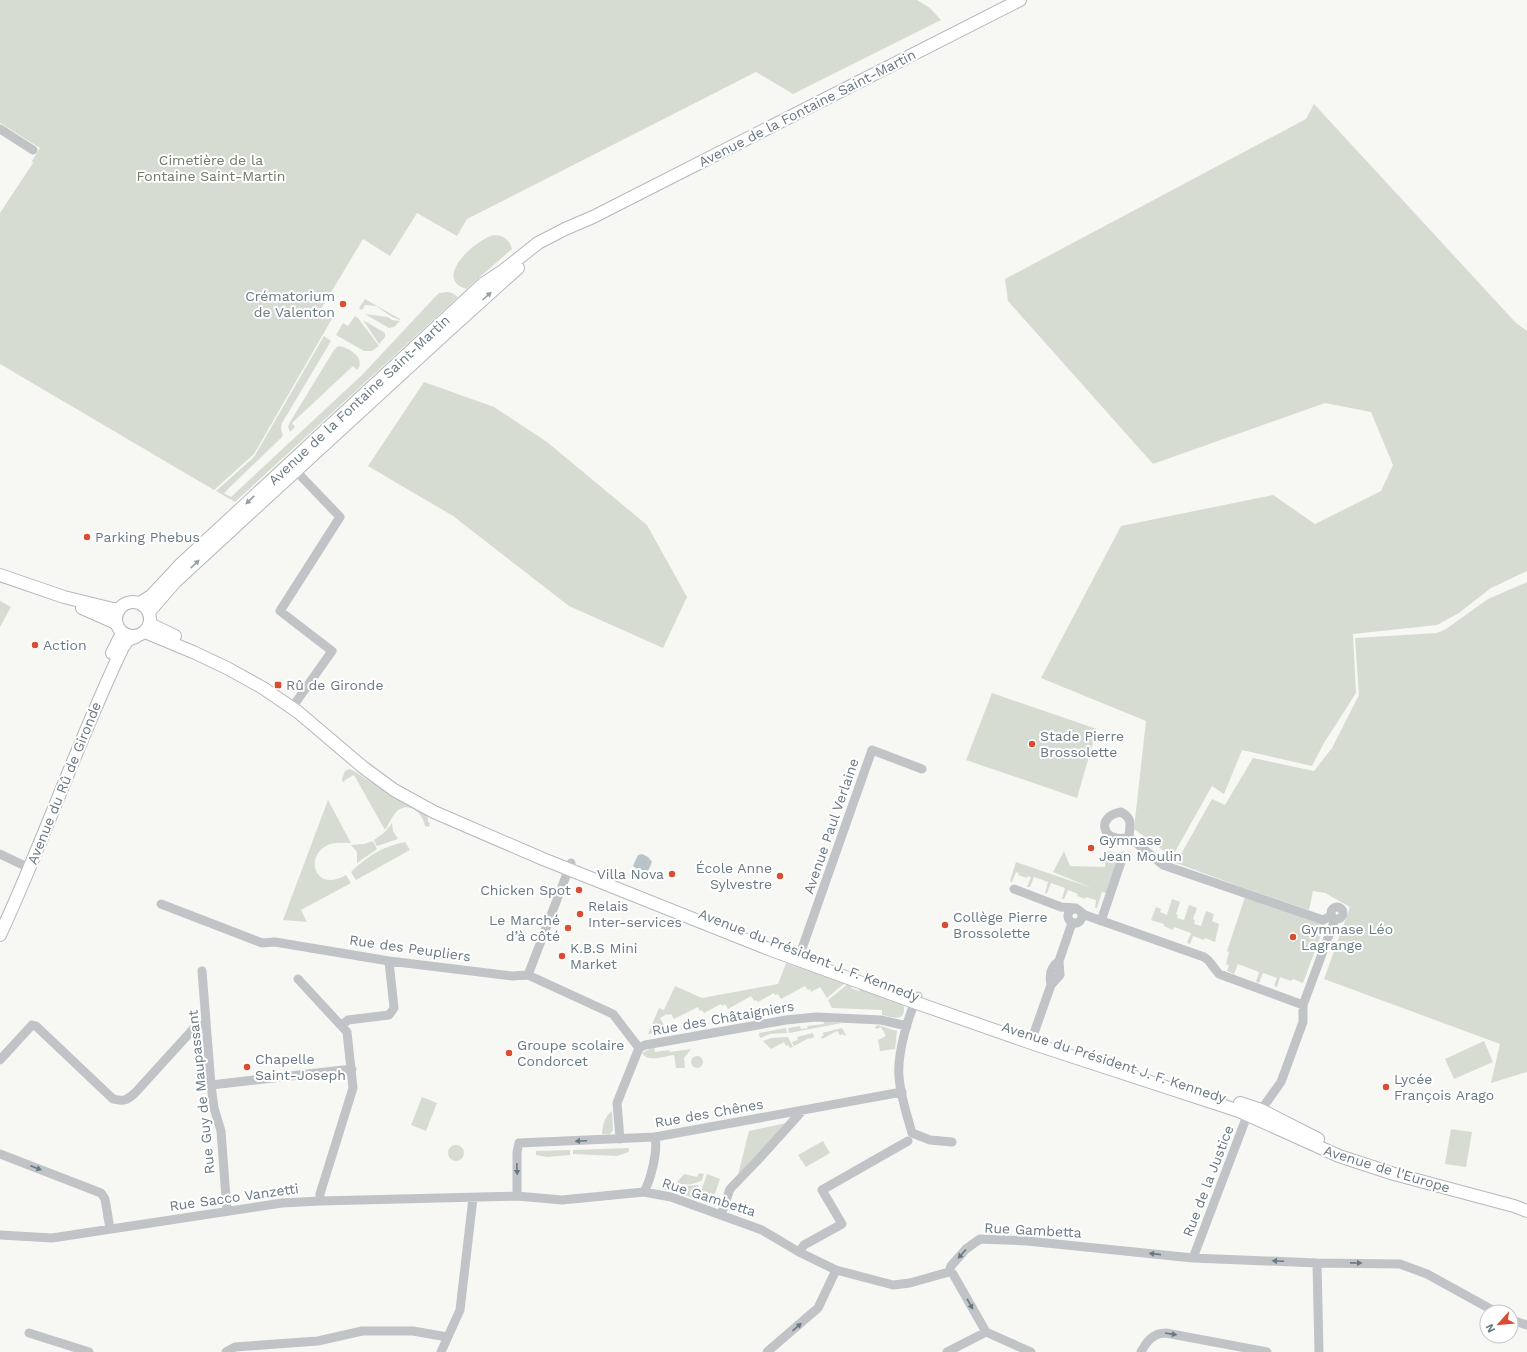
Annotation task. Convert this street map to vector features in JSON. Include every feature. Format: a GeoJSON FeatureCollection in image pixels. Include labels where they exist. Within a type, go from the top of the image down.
{"type":"FeatureCollection","features":[{"type":"Feature","properties":{"kind":"main road","name":"Avenue de la Fontaine Saint-Martin"},"geometry":{"type":"LineString","coordinates":[[145,626],[176,581],[482,284],[504,270],[538,243],[593,217],[1020,0]]}},
{"type":"Feature","properties":{"kind":"main road","name":"Avenue de la Fontaine Saint-Martin"},"geometry":{"type":"LineString","coordinates":[[321,441],[448,331],[537,251],[593,217]]}},
{"type":"Feature","properties":{"kind":"main road"},"geometry":{"type":"LineString","coordinates":[[448,331],[468,309],[469,303],[466,299]]}},
{"type":"Feature","properties":{"kind":"main road","name":"Avenue de la Fontaine Saint-Martin"},"geometry":{"type":"LineString","coordinates":[[140,604],[151,596],[180,565],[292,468]]}},
{"type":"Feature","properties":{"kind":"main road"},"geometry":{"type":"LineString","coordinates":[[0,575],[64,597],[113,610],[119,610]]}},
{"type":"Feature","properties":{"kind":"main road"},"geometry":{"type":"LineString","coordinates":[[64,597],[119,628],[126,635],[145,626],[147,609],[140,604],[130,602],[122,606],[116,619],[119,628]]}},
{"type":"Feature","properties":{"kind":"main road","name":"Avenue du Président J. F. Kennedy"},"geometry":{"type":"LineString","coordinates":[[145,626],[231,661],[267,682],[296,702],[369,763],[399,784],[438,806],[570,866],[606,885],[1037,1045],[1256,1113]]}},
{"type":"Feature","properties":{"kind":"main road","name":"Avenue du Président J. F. Kennedy"},"geometry":{"type":"LineString","coordinates":[[145,626],[263,688],[298,712],[364,768],[394,790],[434,812],[543,859],[570,866]]}},
{"type":"Feature","properties":{"kind":"main road","name":"Avenue du Rû de Gironde"},"geometry":{"type":"LineString","coordinates":[[0,935],[22,889],[72,760],[102,690],[123,647],[128,640],[145,626]]}},
{"type":"Feature","properties":{"kind":"main road","name":"Avenue du Rû de Gironde"},"geometry":{"type":"LineString","coordinates":[[0,924],[26,866],[119,628]]}},
{"type":"Feature","properties":{"kind":"main road","name":"Avenue du Président J. F. Kennedy"},"geometry":{"type":"LineString","coordinates":[[916,999],[1033,1036],[1256,1113]]}},
{"type":"Feature","properties":{"kind":"main road","name":"Avenue de l'Europe"},"geometry":{"type":"LineString","coordinates":[[1256,1113],[1369,1160],[1527,1202]]}},
{"type":"Feature","properties":{"kind":"main road","name":"Avenue de l'Europe"},"geometry":{"type":"LineString","coordinates":[[1256,1113],[1339,1156],[1394,1174],[1514,1206],[1527,1211]]}},
{"type":"Feature","properties":{"kind":"street"},"geometry":{"type":"LineString","coordinates":[[0,129],[33,150]]}},
{"type":"Feature","properties":{"kind":"street"},"geometry":{"type":"LineString","coordinates":[[292,468],[340,518],[280,611],[332,651],[296,702]]}},
{"type":"Feature","properties":{"kind":"street","name":"Avenue Paul Verlaine"},"geometry":{"type":"LineString","coordinates":[[800,957],[872,750],[922,769]]}},
{"type":"Feature","properties":{"kind":"street","name":"Rue de la Justice"},"geometry":{"type":"LineString","coordinates":[[1129,837],[1163,865],[1323,920],[1333,917],[1303,1004],[1303,1022],[1281,1082],[1256,1113],[1245,1121],[1193,1258]]}},
{"type":"Feature","properties":{"kind":"street"},"geometry":{"type":"LineString","coordinates":[[0,854],[26,866]]}},
{"type":"Feature","properties":{"kind":"street"},"geometry":{"type":"LineString","coordinates":[[1101,921],[1123,856]]}},
{"type":"Feature","properties":{"kind":"street"},"geometry":{"type":"LineString","coordinates":[[528,976],[570,866]]}},
{"type":"Feature","properties":{"kind":"street"},"geometry":{"type":"LineString","coordinates":[[1014,889],[1061,907],[1076,908],[1085,915],[1204,957],[1219,974],[1303,1004]]}},
{"type":"Feature","properties":{"kind":"street","name":"Rue des Peupliers"},"geometry":{"type":"LineString","coordinates":[[161,904],[262,943],[275,942],[389,960],[512,976],[528,976],[613,1014],[638,1048]]}},
{"type":"Feature","properties":{"kind":"street"},"geometry":{"type":"LineString","coordinates":[[1061,907],[1067,915],[1068,920],[1076,924],[1081,920],[1082,915],[1079,910]]}},
{"type":"Feature","properties":{"kind":"street"},"geometry":{"type":"LineString","coordinates":[[1067,915],[1070,910],[1079,910]]}},
{"type":"Feature","properties":{"kind":"street"},"geometry":{"type":"LineString","coordinates":[[1033,1036],[1051,985],[1060,975],[1059,961],[1072,923]]}},
{"type":"Feature","properties":{"kind":"street"},"geometry":{"type":"LineString","coordinates":[[342,1025],[348,1020],[389,1015],[394,1008],[389,960]]}},
{"type":"Feature","properties":{"kind":"street","name":"Rue Guy de Maupassant"},"geometry":{"type":"LineString","coordinates":[[202,971],[211,1086],[214,1108],[221,1130],[227,1211]]}},
{"type":"Feature","properties":{"kind":"street"},"geometry":{"type":"LineString","coordinates":[[298,979],[347,1032],[352,1070],[353,1088],[320,1194],[320,1200]]}},
{"type":"Feature","properties":{"kind":"street"},"geometry":{"type":"LineString","coordinates":[[916,999],[900,1054],[899,1076],[912,1133],[930,1140],[952,1142]]}},
{"type":"Feature","properties":{"kind":"street","name":"Rue des Châtaigniers"},"geometry":{"type":"LineString","coordinates":[[620,1139],[617,1103],[638,1048],[660,1042],[786,1020],[816,1017],[881,1020],[907,1026]]}},
{"type":"Feature","properties":{"kind":"street"},"geometry":{"type":"LineString","coordinates":[[0,1060],[32,1025],[36,1026],[113,1099],[122,1101],[128,1099],[135,1093],[196,1026],[206,1025]]}},
{"type":"Feature","properties":{"kind":"street"},"geometry":{"type":"LineString","coordinates":[[211,1086],[352,1070]]}},
{"type":"Feature","properties":{"kind":"street","name":"Rue des Chênes"},"geometry":{"type":"LineString","coordinates":[[517,1196],[518,1143],[655,1137],[902,1092]]}},
{"type":"Feature","properties":{"kind":"street"},"geometry":{"type":"LineString","coordinates":[[721,1214],[730,1189],[803,1110]]}},
{"type":"Feature","properties":{"kind":"street"},"geometry":{"type":"LineString","coordinates":[[644,1192],[654,1156],[656,1142],[655,1137]]}},
{"type":"Feature","properties":{"kind":"street"},"geometry":{"type":"LineString","coordinates":[[799,1252],[804,1245],[842,1224],[822,1190],[908,1140]]}},
{"type":"Feature","properties":{"kind":"street"},"geometry":{"type":"LineString","coordinates":[[0,1154],[101,1193],[106,1199],[110,1229]]}},
{"type":"Feature","properties":{"kind":"street","name":"Rue Gambetta"},"geometry":{"type":"LineString","coordinates":[[473,1198],[517,1196],[562,1200],[644,1192],[671,1196],[762,1230],[799,1252],[836,1270],[894,1285],[910,1284],[949,1272],[951,1266],[966,1249],[980,1239],[1027,1241],[1193,1258],[1317,1263],[1400,1264],[1427,1274],[1481,1304]]}},
{"type":"Feature","properties":{"kind":"street"},"geometry":{"type":"LineString","coordinates":[[441,1352],[460,1310],[473,1198]]}},
{"type":"Feature","properties":{"kind":"street","name":"Rue Sacco Vanzetti"},"geometry":{"type":"LineString","coordinates":[[0,1235],[52,1238],[282,1203],[320,1200],[473,1198]]}},
{"type":"Feature","properties":{"kind":"street"},"geometry":{"type":"LineString","coordinates":[[1317,1263],[1319,1352]]}},
{"type":"Feature","properties":{"kind":"street"},"geometry":{"type":"LineString","coordinates":[[767,1352],[818,1308],[836,1270]]}},
{"type":"Feature","properties":{"kind":"street"},"geometry":{"type":"LineString","coordinates":[[949,1272],[953,1274],[986,1332],[1031,1352]]}},
{"type":"Feature","properties":{"kind":"street"},"geometry":{"type":"LineString","coordinates":[[226,1352],[235,1348],[318,1341],[362,1331],[413,1331],[447,1337]]}},
{"type":"Feature","properties":{"kind":"street"},"geometry":{"type":"LineString","coordinates":[[948,1352],[986,1332]]}},
{"type":"Feature","properties":{"kind":"street"},"geometry":{"type":"LineString","coordinates":[[29,1333],[89,1352]]}},
{"type":"Feature","properties":{"kind":"street"},"geometry":{"type":"LineString","coordinates":[[1141,1352],[1145,1344],[1154,1335],[1166,1333],[1268,1352]]}},
{"type":"Feature","properties":{"kind":"green space","name":"Cimetière de la Fontaine Saint-Martin"},"geometry":{"type":"Polygon","coordinates":[[[0,0],[917,0],[930,8],[941,20],[793,94],[756,72],[467,219],[457,236],[417,213],[390,256],[363,239],[321,309],[333,317],[254,454],[214,490],[0,364],[0,213],[33,163],[32,161],[40,148],[0,123],[0,0]]]}},
{"type":"Feature","properties":{"kind":"green space"},"geometry":{"type":"Polygon","coordinates":[[[1314,104],[1516,323],[1527,331],[1527,571],[1491,588],[1459,613],[1437,625],[1353,634],[1356,693],[1324,743],[1312,766],[1242,750],[1224,794],[1212,786],[1172,857],[1134,829],[1146,721],[1041,678],[1121,526],[1273,495],[1315,524],[1381,491],[1393,465],[1371,412],[1325,403],[1153,464],[1008,301],[1005,279],[1306,119],[1314,104]]]}},
{"type":"Feature","properties":{"kind":"green space"},"geometry":{"type":"Polygon","coordinates":[[[494,235],[506,239],[510,243],[512,249],[466,289],[457,284],[454,276],[455,268],[460,259],[477,244],[494,235]]]}},
{"type":"Feature","properties":{"kind":"green space"},"geometry":{"type":"Polygon","coordinates":[[[448,292],[458,297],[235,502],[216,491],[254,457],[324,336],[331,341],[282,423],[281,429],[283,436],[224,493],[231,497],[363,374],[439,293],[448,292]]]}},
{"type":"Feature","properties":{"kind":"green space"},"geometry":{"type":"Polygon","coordinates":[[[365,299],[400,320],[392,317],[376,306],[365,305],[362,310],[359,308],[365,299]]]}},
{"type":"Feature","properties":{"kind":"green space"},"geometry":{"type":"Polygon","coordinates":[[[365,314],[388,317],[392,320],[400,321],[394,327],[389,328],[365,314]]]}},
{"type":"Feature","properties":{"kind":"green space"},"geometry":{"type":"Polygon","coordinates":[[[355,316],[379,346],[372,351],[364,351],[336,335],[343,323],[348,326],[355,316]]]}},
{"type":"Feature","properties":{"kind":"green space"},"geometry":{"type":"Polygon","coordinates":[[[363,320],[385,333],[385,337],[379,344],[363,320]]]}},
{"type":"Feature","properties":{"kind":"green space"},"geometry":{"type":"Polygon","coordinates":[[[338,346],[347,348],[358,357],[360,361],[357,370],[353,366],[292,423],[295,427],[290,432],[288,427],[290,422],[334,350],[338,346]]]}},
{"type":"Feature","properties":{"kind":"green space"},"geometry":{"type":"Polygon","coordinates":[[[424,382],[494,407],[547,442],[647,525],[687,597],[663,648],[569,606],[453,516],[368,466],[424,382]]]}},
{"type":"Feature","properties":{"kind":"green space"},"geometry":{"type":"Polygon","coordinates":[[[1527,582],[1527,1072],[1491,1083],[1500,1044],[1324,979],[1350,907],[1325,893],[1313,891],[1309,910],[1176,863],[1212,799],[1225,805],[1253,758],[1314,771],[1332,748],[1359,695],[1355,638],[1437,633],[1446,629],[1488,599],[1527,582]]]}},
{"type":"Feature","properties":{"kind":"green space"},"geometry":{"type":"Polygon","coordinates":[[[0,601],[11,607],[0,627],[0,601]]]}},
{"type":"Feature","properties":{"kind":"green space","name":"Stade Pierre Brossolette"},"geometry":{"type":"Polygon","coordinates":[[[992,693],[1097,729],[1077,798],[966,760],[992,693]]]}},
{"type":"Feature","properties":{"kind":"green space"},"geometry":{"type":"Polygon","coordinates":[[[349,769],[398,800],[425,813],[428,818],[428,822],[430,823],[429,827],[425,826],[424,821],[415,810],[406,807],[397,811],[385,830],[354,775],[345,780],[343,783],[342,779],[345,771],[349,769]]]}},
{"type":"Feature","properties":{"kind":"green space"},"geometry":{"type":"Polygon","coordinates":[[[328,800],[351,843],[333,843],[322,849],[317,856],[315,863],[316,870],[320,876],[326,880],[335,880],[346,875],[351,883],[301,910],[307,922],[283,920],[328,800]]]}},
{"type":"Feature","properties":{"kind":"green space"},"geometry":{"type":"Polygon","coordinates":[[[392,823],[393,831],[398,839],[377,846],[374,840],[385,832],[392,823]]]}},
{"type":"Feature","properties":{"kind":"green space"},"geometry":{"type":"Polygon","coordinates":[[[373,841],[377,849],[357,863],[357,852],[351,845],[364,844],[373,841]]]}},
{"type":"Feature","properties":{"kind":"green space"},"geometry":{"type":"Polygon","coordinates":[[[405,842],[410,850],[356,880],[351,872],[363,861],[376,852],[405,842]]]}},
{"type":"Feature","properties":{"kind":"green space"},"geometry":{"type":"Polygon","coordinates":[[[1064,851],[1070,866],[1105,867],[1106,851],[1120,854],[1107,893],[1102,892],[1097,908],[1095,908],[1096,900],[1086,897],[1085,899],[1068,890],[1064,899],[1062,899],[1065,888],[1051,883],[1047,893],[1045,893],[1048,882],[1034,877],[1030,887],[1027,887],[1031,877],[1028,876],[1027,878],[1018,875],[1019,873],[1016,872],[1012,882],[1010,881],[1016,862],[1092,888],[1053,872],[1064,851]]]}},
{"type":"Feature","properties":{"kind":"green space"},"geometry":{"type":"Polygon","coordinates":[[[1245,897],[1325,924],[1303,983],[1293,979],[1291,981],[1280,977],[1277,987],[1274,986],[1277,978],[1263,973],[1259,983],[1256,982],[1259,972],[1238,964],[1234,974],[1227,971],[1229,965],[1226,964],[1229,952],[1227,951],[1245,897]]]}},
{"type":"Feature","properties":{"kind":"green space"},"geometry":{"type":"Polygon","coordinates":[[[1172,899],[1180,902],[1176,914],[1178,915],[1177,918],[1184,920],[1189,905],[1197,908],[1193,919],[1195,920],[1194,924],[1201,926],[1206,911],[1214,914],[1212,921],[1219,924],[1215,942],[1205,938],[1204,940],[1193,936],[1190,944],[1187,943],[1191,933],[1174,927],[1173,930],[1164,926],[1164,924],[1151,920],[1156,907],[1161,909],[1160,912],[1167,915],[1172,899]]]}},
{"type":"Feature","properties":{"kind":"green space"},"geometry":{"type":"Polygon","coordinates":[[[786,963],[845,983],[827,998],[820,987],[811,992],[810,989],[808,990],[805,986],[781,999],[778,994],[775,995],[774,993],[758,1002],[756,1000],[754,1001],[751,996],[728,1009],[725,1004],[722,1006],[721,1004],[704,1013],[702,1010],[700,1011],[698,1007],[674,1019],[671,1014],[667,1014],[660,1018],[669,1031],[648,1034],[659,1008],[664,1010],[675,986],[702,998],[778,984],[786,963]]]}},
{"type":"Feature","properties":{"kind":"green space"},"geometry":{"type":"Polygon","coordinates":[[[848,984],[852,986],[851,988],[859,991],[860,988],[902,1004],[904,1007],[904,1012],[900,1017],[894,1018],[882,1015],[882,1010],[832,1008],[828,1000],[848,984]]]}},
{"type":"Feature","properties":{"kind":"green space"},"geometry":{"type":"Polygon","coordinates":[[[823,1019],[826,1022],[842,1023],[789,1033],[788,1028],[800,1026],[801,1029],[808,1028],[807,1026],[824,1024],[823,1019]]]}},
{"type":"Feature","properties":{"kind":"green space"},"geometry":{"type":"Polygon","coordinates":[[[878,1025],[897,1031],[895,1049],[880,1051],[878,1040],[886,1036],[881,1027],[876,1029],[875,1027],[878,1025]]]}},
{"type":"Feature","properties":{"kind":"green space"},"geometry":{"type":"Polygon","coordinates":[[[786,1028],[787,1033],[770,1034],[760,1038],[759,1033],[786,1028]]]}},
{"type":"Feature","properties":{"kind":"green space"},"geometry":{"type":"Polygon","coordinates":[[[842,1028],[846,1035],[845,1036],[843,1034],[840,1035],[837,1031],[822,1039],[821,1037],[824,1035],[822,1033],[842,1028]]]}},
{"type":"Feature","properties":{"kind":"green space"},"geometry":{"type":"Polygon","coordinates":[[[813,1033],[814,1037],[794,1046],[792,1042],[798,1040],[797,1037],[813,1033]]]}},
{"type":"Feature","properties":{"kind":"green space"},"geometry":{"type":"Polygon","coordinates":[[[788,1037],[793,1047],[790,1048],[788,1045],[786,1046],[784,1042],[771,1049],[763,1041],[771,1038],[788,1037]]]}},
{"type":"Feature","properties":{"kind":"green space"},"geometry":{"type":"Polygon","coordinates":[[[1484,1041],[1493,1062],[1454,1079],[1445,1059],[1484,1041]]]}},
{"type":"Feature","properties":{"kind":"green space"},"geometry":{"type":"Polygon","coordinates":[[[654,1047],[655,1052],[669,1050],[670,1052],[691,1049],[684,1058],[685,1068],[676,1068],[674,1055],[648,1058],[642,1053],[654,1047]]]}},
{"type":"Feature","properties":{"kind":"green space"},"geometry":{"type":"Polygon","coordinates":[[[695,1056],[699,1056],[703,1062],[699,1068],[695,1068],[691,1064],[691,1060],[695,1056]]]}},
{"type":"Feature","properties":{"kind":"green space"},"geometry":{"type":"Polygon","coordinates":[[[422,1097],[437,1103],[426,1131],[411,1125],[422,1097]]]}},
{"type":"Feature","properties":{"kind":"green space"},"geometry":{"type":"Polygon","coordinates":[[[612,1111],[613,1130],[610,1134],[602,1134],[603,1124],[609,1113],[612,1111]]]}},
{"type":"Feature","properties":{"kind":"green space"},"geometry":{"type":"Polygon","coordinates":[[[786,1123],[741,1173],[738,1175],[749,1131],[786,1123]]]}},
{"type":"Feature","properties":{"kind":"green space"},"geometry":{"type":"Polygon","coordinates":[[[1451,1129],[1472,1132],[1466,1167],[1445,1164],[1451,1129]]]}},
{"type":"Feature","properties":{"kind":"green space"},"geometry":{"type":"Polygon","coordinates":[[[823,1141],[830,1153],[806,1167],[798,1155],[823,1141]]]}},
{"type":"Feature","properties":{"kind":"green space"},"geometry":{"type":"Polygon","coordinates":[[[456,1145],[463,1150],[464,1153],[459,1160],[456,1161],[449,1156],[448,1153],[453,1146],[456,1145]]]}},
{"type":"Feature","properties":{"kind":"green space"},"geometry":{"type":"Polygon","coordinates":[[[629,1148],[629,1152],[617,1156],[573,1154],[573,1150],[629,1148]]]}},
{"type":"Feature","properties":{"kind":"green space"},"geometry":{"type":"Polygon","coordinates":[[[570,1150],[570,1155],[547,1157],[536,1155],[536,1151],[570,1150]]]}},
{"type":"Feature","properties":{"kind":"green space"},"geometry":{"type":"Polygon","coordinates":[[[699,1173],[704,1174],[702,1180],[696,1183],[686,1185],[677,1182],[684,1174],[697,1177],[699,1173]]]}},
{"type":"Feature","properties":{"kind":"green space"},"geometry":{"type":"Polygon","coordinates":[[[707,1174],[720,1179],[711,1205],[698,1200],[707,1174]]]}},
{"type":"Feature","properties":{"kind":"green space"},"geometry":{"type":"Polygon","coordinates":[[[698,1185],[699,1187],[695,1198],[658,1188],[698,1185]]]}},
{"type":"Feature","properties":{"kind":"shaded area"},"geometry":{"type":"Polygon","coordinates":[[[642,854],[648,857],[652,862],[648,871],[637,869],[633,866],[638,855],[642,854]]]}},
{"type":"Feature","properties":{"kind":"place","name":"Crématorium de Valenton"},"geometry":{"type":"Point","coordinates":[343,304]}},
{"type":"Feature","properties":{"kind":"place","name":"Parking Phebus"},"geometry":{"type":"Point","coordinates":[87,537]}},
{"type":"Feature","properties":{"kind":"place","name":"Action"},"geometry":{"type":"Point","coordinates":[35,645]}},
{"type":"Feature","properties":{"kind":"place","name":"Rû de Gironde"},"geometry":{"type":"Point","coordinates":[278,685]}},
{"type":"Feature","properties":{"kind":"place","name":"Stade Pierre Brossolette"},"geometry":{"type":"Point","coordinates":[1032,744]}},
{"type":"Feature","properties":{"kind":"place","name":"Gymnase Jean Moulin"},"geometry":{"type":"Point","coordinates":[1091,848]}},
{"type":"Feature","properties":{"kind":"place","name":"Villa Nova"},"geometry":{"type":"Point","coordinates":[672,874]}},
{"type":"Feature","properties":{"kind":"place","name":"École Anne Sylvestre"},"geometry":{"type":"Point","coordinates":[780,876]}},
{"type":"Feature","properties":{"kind":"place","name":"Chicken Spot"},"geometry":{"type":"Point","coordinates":[579,890]}},
{"type":"Feature","properties":{"kind":"place","name":"Relais Inter-services"},"geometry":{"type":"Point","coordinates":[580,914]}},
{"type":"Feature","properties":{"kind":"place","name":"Collège Pierre Brossolette"},"geometry":{"type":"Point","coordinates":[945,925]}},
{"type":"Feature","properties":{"kind":"place","name":"Le Marché d’à côté"},"geometry":{"type":"Point","coordinates":[568,928]}},
{"type":"Feature","properties":{"kind":"place","name":"Gymnase Léo Lagrange"},"geometry":{"type":"Point","coordinates":[1293,937]}},
{"type":"Feature","properties":{"kind":"place","name":"K.B.S Mini Market"},"geometry":{"type":"Point","coordinates":[562,956]}},
{"type":"Feature","properties":{"kind":"place","name":"Groupe scolaire Condorcet"},"geometry":{"type":"Point","coordinates":[509,1053]}},
{"type":"Feature","properties":{"kind":"place","name":"Chapelle Saint-Joseph"},"geometry":{"type":"Point","coordinates":[247,1067]}},
{"type":"Feature","properties":{"kind":"place","name":"Lycée François Arago"},"geometry":{"type":"Point","coordinates":[1386,1087]}}]}
